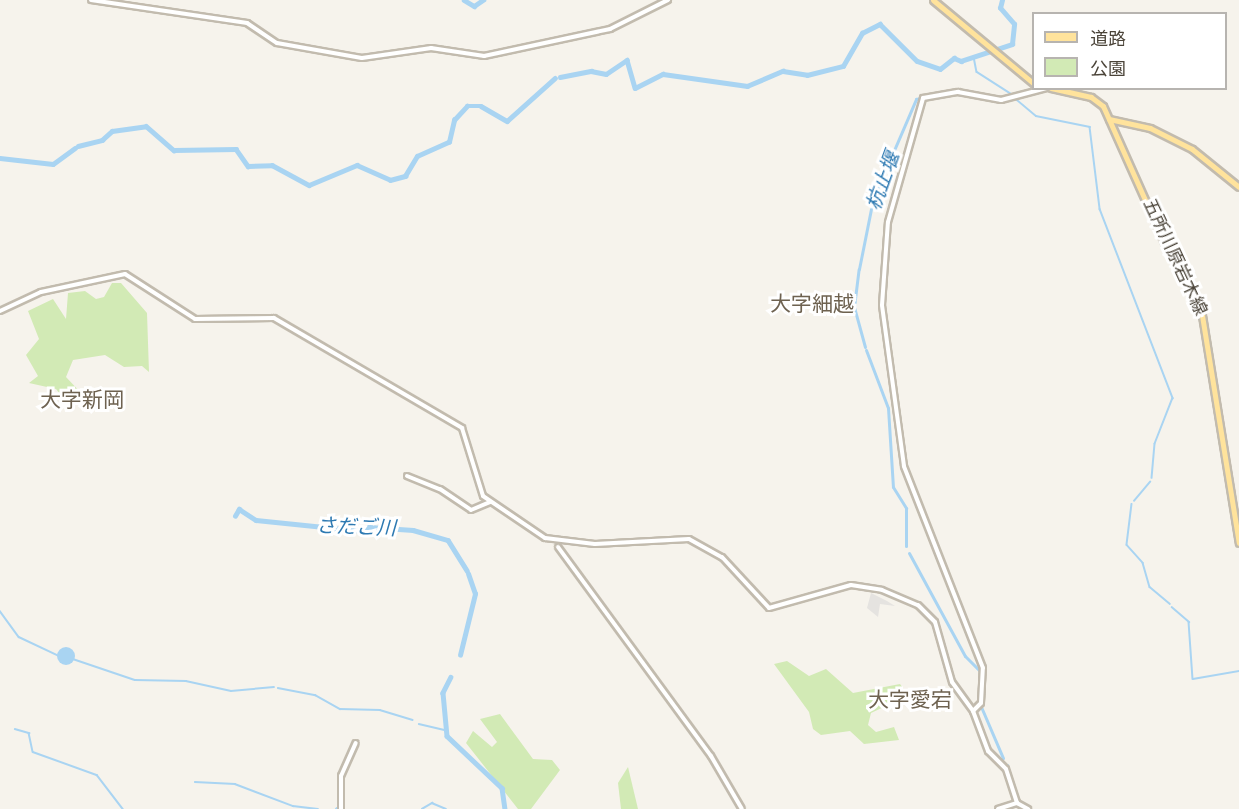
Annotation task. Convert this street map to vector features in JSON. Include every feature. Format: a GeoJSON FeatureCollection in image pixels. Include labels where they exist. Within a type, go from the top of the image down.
{"type":"FeatureCollection","features":[{"type":"Feature","properties":{"kind":"main road"},"geometry":{"type":"LineString","coordinates":[[933,0],[1003,61],[1032,83]]}},
{"type":"Feature","properties":{"kind":"main road","name":"五所川原岩木線"},"geometry":{"type":"LineString","coordinates":[[1057,90],[1096,100],[1109,119],[1202,310],[1239,543]]}},
{"type":"Feature","properties":{"kind":"main road"},"geometry":{"type":"LineString","coordinates":[[1109,119],[1150,128],[1192,149],[1239,187]]}},
{"type":"Feature","properties":{"kind":"street"},"geometry":{"type":"LineString","coordinates":[[91,0],[247,23],[277,43],[362,58],[431,48],[484,56],[610,29],[668,0]]}},
{"type":"Feature","properties":{"kind":"street"},"geometry":{"type":"LineString","coordinates":[[973,711],[980,705],[980,656],[904,466],[882,278],[890,212],[919,101],[958,92],[1001,100],[1041,90]]}},
{"type":"Feature","properties":{"kind":"street"},"geometry":{"type":"LineString","coordinates":[[0,311],[41,292],[125,274],[195,319],[258,314],[284,321],[462,428],[479,486],[490,502],[559,543],[689,540],[722,557],[769,608],[850,585],[898,596],[935,622],[952,682],[973,711],[988,751],[1006,769],[1017,803],[1028,809]]}},
{"type":"Feature","properties":{"kind":"street"},"geometry":{"type":"LineString","coordinates":[[407,476],[440,489],[471,510],[490,502]]}},
{"type":"Feature","properties":{"kind":"street"},"geometry":{"type":"LineString","coordinates":[[558,547],[711,756],[742,809]]}},
{"type":"Feature","properties":{"kind":"street"},"geometry":{"type":"LineString","coordinates":[[341,809],[342,776],[356,742]]}},
{"type":"Feature","properties":{"kind":"street"},"geometry":{"type":"LineString","coordinates":[[998,809],[1017,803]]}},
{"type":"Feature","properties":{"kind":"green space"},"geometry":{"type":"Polygon","coordinates":[[[112,283],[121,283],[147,313],[149,372],[142,366],[124,367],[105,355],[73,360],[66,377],[83,395],[70,406],[56,389],[29,383],[38,376],[26,355],[39,339],[28,311],[53,299],[66,319],[68,293],[85,291],[96,299],[104,297],[112,283]]]}},
{"type":"Feature","properties":{"kind":"green space"},"geometry":{"type":"Polygon","coordinates":[[[787,661],[809,676],[826,669],[853,693],[900,684],[903,688],[888,705],[871,713],[868,725],[876,732],[894,727],[899,740],[864,744],[850,731],[821,735],[813,729],[809,712],[774,664],[787,661]]]}},
{"type":"Feature","properties":{"kind":"green space"},"geometry":{"type":"Polygon","coordinates":[[[500,714],[533,759],[552,760],[560,770],[531,809],[518,809],[466,743],[473,731],[492,747],[497,742],[480,719],[500,714]]]}},
{"type":"Feature","properties":{"kind":"green space"},"geometry":{"type":"Polygon","coordinates":[[[628,767],[638,809],[621,809],[618,783],[628,767]]]}},
{"type":"Feature","properties":{"kind":"shaded area"},"geometry":{"type":"Polygon","coordinates":[[[871,593],[895,606],[880,604],[878,617],[867,608],[871,593]]]}},
{"type":"Feature","properties":{"kind":"water"},"geometry":{"type":"Polygon","coordinates":[[[66,647],[72,650],[75,656],[72,662],[66,665],[60,662],[57,656],[60,650],[66,647]]]}},
{"type":"Feature","properties":{"kind":"waterway"},"geometry":{"type":"LineString","coordinates":[[464,0],[474,6],[483,0]]}},
{"type":"Feature","properties":{"kind":"waterway"},"geometry":{"type":"LineString","coordinates":[[560,77],[591,71],[606,74],[627,60],[635,88],[663,74],[747,86],[783,71],[807,75],[843,66],[862,33],[880,24],[917,61],[940,69],[954,58],[961,61],[1012,44],[1014,24],[1000,8],[1002,0]]}},
{"type":"Feature","properties":{"kind":"waterway"},"geometry":{"type":"LineString","coordinates":[[974,57],[977,72],[1013,95]]}},
{"type":"Feature","properties":{"kind":"waterway"},"geometry":{"type":"LineString","coordinates":[[78,146],[102,140],[112,131],[146,126],[174,150],[236,149],[248,166],[272,165],[309,185],[357,165],[390,180],[405,176],[417,156],[449,142],[454,120],[467,106],[481,106],[507,121],[555,78]]}},
{"type":"Feature","properties":{"kind":"waterway","name":"杭止堰"},"geometry":{"type":"LineString","coordinates":[[865,347],[854,307],[873,199],[916,99],[955,90],[981,95]]}},
{"type":"Feature","properties":{"kind":"waterway"},"geometry":{"type":"LineString","coordinates":[[1016,99],[1036,116],[1090,127],[1100,209],[1173,398],[1155,444],[1152,478]]}},
{"type":"Feature","properties":{"kind":"waterway"},"geometry":{"type":"LineString","coordinates":[[0,158],[53,164],[75,148]]}},
{"type":"Feature","properties":{"kind":"waterway","name":"杭止堰"},"geometry":{"type":"LineString","coordinates":[[866,350],[888,408],[893,487],[906,508],[906,546]]}},
{"type":"Feature","properties":{"kind":"waterway"},"geometry":{"type":"LineString","coordinates":[[1134,501],[1150,482]]}},
{"type":"Feature","properties":{"kind":"waterway"},"geometry":{"type":"LineString","coordinates":[[1132,504],[1127,545],[1143,563],[1150,587],[1170,604]]}},
{"type":"Feature","properties":{"kind":"waterway","name":"さだご川"},"geometry":{"type":"LineString","coordinates":[[235,516],[239,509],[256,520],[362,531],[369,527],[413,530],[448,540],[467,570]]}},
{"type":"Feature","properties":{"kind":"waterway","name":"杭止堰"},"geometry":{"type":"LineString","coordinates":[[909,553],[965,656],[980,671],[979,702],[1003,758]]}},
{"type":"Feature","properties":{"kind":"waterway","name":"さだご川"},"geometry":{"type":"LineString","coordinates":[[460,655],[475,594],[468,574]]}},
{"type":"Feature","properties":{"kind":"waterway"},"geometry":{"type":"LineString","coordinates":[[1172,607],[1189,622],[1193,679],[1239,671]]}},
{"type":"Feature","properties":{"kind":"waterway"},"geometry":{"type":"LineString","coordinates":[[0,611],[19,637],[57,655]]}},
{"type":"Feature","properties":{"kind":"waterway"},"geometry":{"type":"LineString","coordinates":[[73,659],[135,680],[186,681],[231,691],[274,687]]}},
{"type":"Feature","properties":{"kind":"waterway","name":"さだご川"},"geometry":{"type":"LineString","coordinates":[[451,677],[443,693],[447,736],[502,788],[505,809]]}},
{"type":"Feature","properties":{"kind":"waterway"},"geometry":{"type":"LineString","coordinates":[[278,688],[315,695],[340,709],[380,710],[412,720]]}},
{"type":"Feature","properties":{"kind":"waterway"},"geometry":{"type":"LineString","coordinates":[[419,724],[446,730]]}},
{"type":"Feature","properties":{"kind":"waterway"},"geometry":{"type":"LineString","coordinates":[[15,729],[29,733],[33,752],[97,775],[123,809]]}},
{"type":"Feature","properties":{"kind":"waterway","name":"杭止堰"},"geometry":{"type":"LineString","coordinates":[[1007,765],[1009,776]]}},
{"type":"Feature","properties":{"kind":"waterway"},"geometry":{"type":"LineString","coordinates":[[195,782],[235,784],[293,806],[318,809]]}},
{"type":"Feature","properties":{"kind":"waterway"},"geometry":{"type":"LineString","coordinates":[[422,809],[432,803],[446,809]]}},
{"type":"Feature","properties":{"kind":"district","name":"大字細越"},"geometry":{"type":"Point","coordinates":[812,304]}},
{"type":"Feature","properties":{"kind":"district","name":"大字新岡"},"geometry":{"type":"Point","coordinates":[82,400]}},
{"type":"Feature","properties":{"kind":"district","name":"大字愛宕"},"geometry":{"type":"Point","coordinates":[910,700]}}]}
